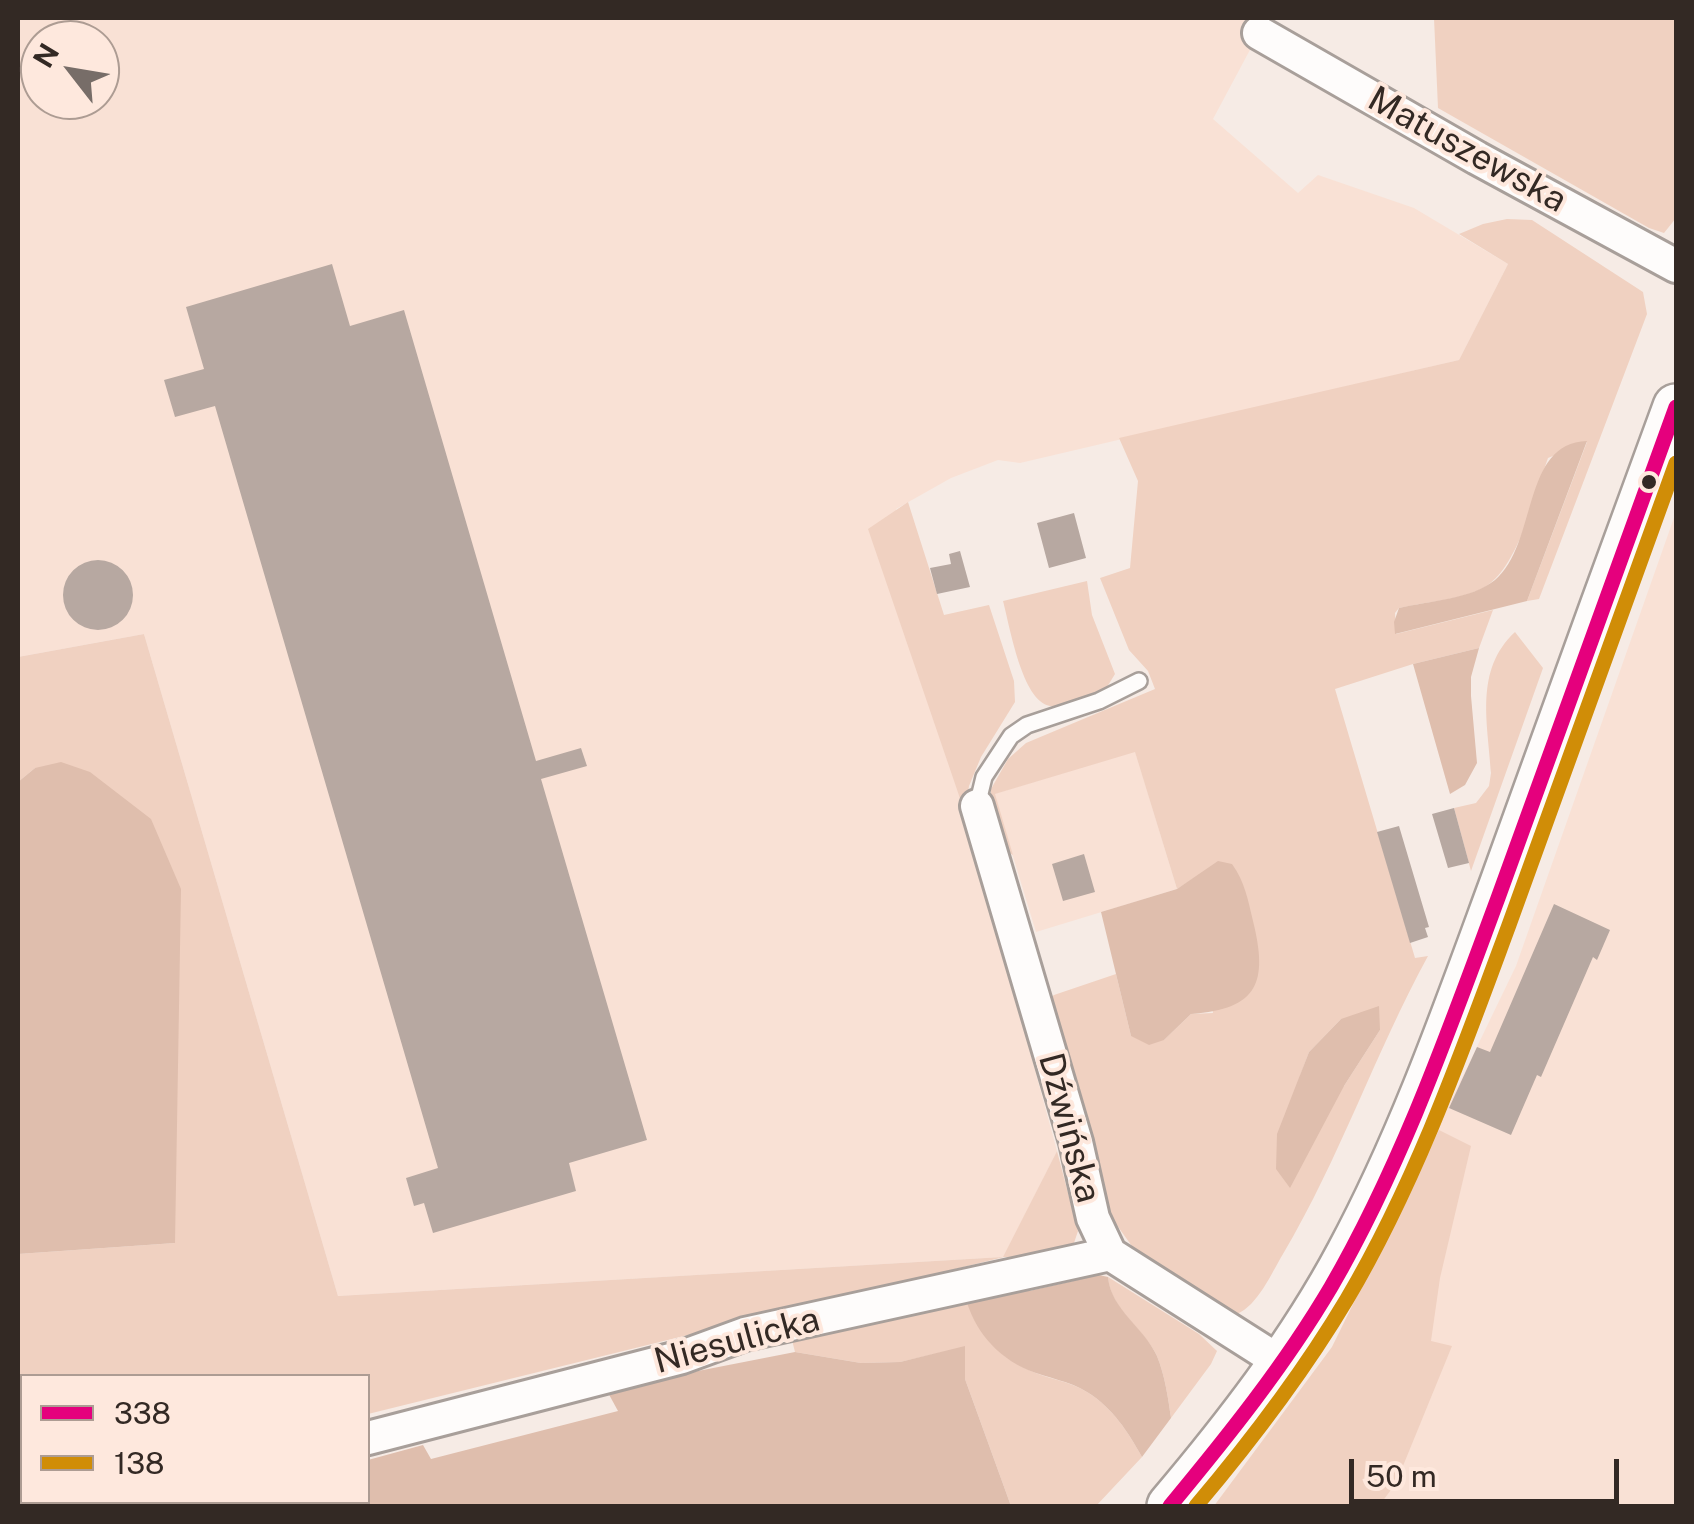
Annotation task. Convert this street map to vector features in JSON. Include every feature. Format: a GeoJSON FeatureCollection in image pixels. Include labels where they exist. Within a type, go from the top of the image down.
{"type":"FeatureCollection","features":[{"type":"Feature","properties":{"kind":"main road"},"geometry":{"type":"LineString","coordinates":[[1170,1506],[1214,1454],[1280,1362],[1350,1252],[1405,1134],[1464,988],[1676,407]]}},
{"type":"Feature","properties":{"kind":"street","name":"Matuszewska"},"geometry":{"type":"LineString","coordinates":[[1259,33],[1676,266]]}},
{"type":"Feature","properties":{"kind":"street","name":"Dźwińska"},"geometry":{"type":"LineString","coordinates":[[977,806],[1076,1142],[1093,1218],[1110,1254]]}},
{"type":"Feature","properties":{"kind":"street"},"geometry":{"type":"LineString","coordinates":[[1110,1254],[1280,1362]]}},
{"type":"Feature","properties":{"kind":"street","name":"Niesulicka"},"geometry":{"type":"LineString","coordinates":[[370,1437],[682,1357],[745,1334],[1110,1254]]}},
{"type":"Feature","properties":{"kind":"lane"},"geometry":{"type":"LineString","coordinates":[[977,806],[984,778],[1011,736],[1027,725],[1099,700],[1139,681]]}},
{"type":"Feature","properties":{"kind":"shaded area"},"geometry":{"type":"Polygon","coordinates":[[[18,18],[1267,18],[1213,119],[1298,193],[1318,175],[1414,208],[1508,264],[1459,360],[1020,463],[998,460],[951,478],[896,509],[965,813],[1057,1151],[1004,1257],[338,1296],[144,634],[18,657],[18,18]]]}},
{"type":"Feature","properties":{"kind":"shaded area"},"geometry":{"type":"Polygon","coordinates":[[[1434,18],[1676,18],[1676,218],[1664,233],[1438,108],[1434,18]]]}},
{"type":"Feature","properties":{"kind":"shaded area"},"geometry":{"type":"Polygon","coordinates":[[[1507,219],[1532,220],[1643,292],[1647,314],[1539,599],[1527,601],[1587,442],[1548,458],[1524,530],[1495,579],[1474,592],[1399,608],[1395,613],[1396,634],[1493,610],[1479,648],[1335,689],[1415,958],[1428,956],[1303,1218],[1263,1288],[1237,1314],[1134,1249],[1101,1203],[1046,1001],[1116,974],[1131,1036],[1164,1040],[1191,1014],[1213,1013],[1196,877],[1177,889],[1135,752],[995,794],[1013,855],[1002,849],[991,814],[991,789],[1008,759],[1026,743],[1155,689],[1148,671],[1129,650],[1100,578],[1130,568],[1138,481],[1119,438],[1459,360],[1508,264],[1459,234],[1507,219]],[[1341,1019],[1309,1052],[1300,1076],[1344,1086],[1380,1030],[1341,1019]]]}},
{"type":"Feature","properties":{"kind":"shaded area"},"geometry":{"type":"Polygon","coordinates":[[[1587,441],[1527,601],[1395,634],[1399,608],[1462,595],[1495,580],[1509,564],[1540,476],[1551,458],[1566,446],[1587,441]]]}},
{"type":"Feature","properties":{"kind":"shaded area"},"geometry":{"type":"Polygon","coordinates":[[[908,502],[944,615],[989,605],[1014,681],[1015,702],[981,757],[969,786],[965,813],[868,529],[908,502]]]}},
{"type":"Feature","properties":{"kind":"shaded area"},"geometry":{"type":"Polygon","coordinates":[[[1676,512],[1676,1506],[1214,1506],[1332,1347],[1516,966],[1676,512]]]}},
{"type":"Feature","properties":{"kind":"shaded area"},"geometry":{"type":"Polygon","coordinates":[[[1087,581],[1092,615],[1115,674],[1104,692],[1071,704],[1050,706],[1040,701],[1025,677],[1003,601],[1087,581]]]}},
{"type":"Feature","properties":{"kind":"shaded area"},"geometry":{"type":"Polygon","coordinates":[[[1515,632],[1543,668],[1471,871],[1454,808],[1476,803],[1489,786],[1489,680],[1502,647],[1515,632]]]}},
{"type":"Feature","properties":{"kind":"shaded area"},"geometry":{"type":"Polygon","coordinates":[[[144,634],[338,1296],[1003,1257],[1057,1151],[1078,1231],[1073,1246],[1038,1259],[1004,1257],[370,1414],[370,1374],[20,1374],[18,1500],[18,1254],[175,1243],[35,768],[18,782],[18,657],[144,634]]]}},
{"type":"Feature","properties":{"kind":"shaded area"},"geometry":{"type":"Polygon","coordinates":[[[1479,648],[1471,677],[1477,763],[1465,785],[1450,794],[1413,664],[1479,648]]]}},
{"type":"Feature","properties":{"kind":"shaded area"},"geometry":{"type":"Polygon","coordinates":[[[1135,751],[1177,889],[1036,932],[994,794],[1135,751]]]}},
{"type":"Feature","properties":{"kind":"shaded area"},"geometry":{"type":"Polygon","coordinates":[[[61,762],[90,772],[151,819],[181,889],[175,1243],[18,1254],[18,782],[35,768],[61,762]]]}},
{"type":"Feature","properties":{"kind":"shaded area"},"geometry":{"type":"Polygon","coordinates":[[[1218,861],[1232,864],[1245,891],[1257,942],[1258,976],[1244,998],[1231,1006],[1191,1014],[1164,1040],[1149,1045],[1131,1036],[1101,912],[1177,889],[1218,861]]]}},
{"type":"Feature","properties":{"kind":"shaded area"},"geometry":{"type":"Polygon","coordinates":[[[1379,1006],[1380,1030],[1344,1086],[1290,1188],[1276,1169],[1277,1134],[1309,1052],[1341,1019],[1379,1006]]]}},
{"type":"Feature","properties":{"kind":"shaded area"},"geometry":{"type":"Polygon","coordinates":[[[1439,1130],[1471,1146],[1440,1278],[1431,1341],[1452,1346],[1396,1483],[1379,1506],[1214,1506],[1332,1347],[1439,1130]]]}},
{"type":"Feature","properties":{"kind":"shaded area"},"geometry":{"type":"Polygon","coordinates":[[[1099,1275],[1108,1277],[1121,1309],[1157,1356],[1164,1379],[1171,1418],[1142,1457],[1119,1421],[1096,1398],[1073,1385],[1028,1370],[996,1349],[974,1320],[965,1296],[998,1288],[1029,1291],[1099,1275]]]}},
{"type":"Feature","properties":{"kind":"shaded area"},"geometry":{"type":"Polygon","coordinates":[[[1108,1277],[1199,1334],[1217,1351],[1171,1418],[1157,1356],[1121,1309],[1108,1277]]]}},
{"type":"Feature","properties":{"kind":"shaded area"},"geometry":{"type":"Polygon","coordinates":[[[965,1296],[981,1330],[997,1349],[1029,1370],[1073,1385],[1096,1398],[1131,1439],[1142,1457],[1096,1506],[1011,1506],[965,1379],[965,1347],[900,1362],[861,1363],[795,1352],[791,1336],[965,1296]]]}},
{"type":"Feature","properties":{"kind":"shaded area"},"geometry":{"type":"Polygon","coordinates":[[[965,1346],[965,1379],[1011,1506],[290,1504],[370,1504],[370,1459],[423,1445],[431,1459],[618,1411],[606,1389],[795,1352],[861,1363],[900,1362],[965,1346]]]}},
{"type":"Feature","properties":{"kind":"building"},"geometry":{"type":"Polygon","coordinates":[[[332,264],[350,326],[404,310],[536,761],[581,748],[587,766],[541,779],[647,1140],[569,1163],[576,1191],[433,1233],[424,1203],[414,1206],[406,1178],[438,1168],[215,406],[175,417],[164,380],[204,369],[186,307],[332,264]]]}},
{"type":"Feature","properties":{"kind":"building"},"geometry":{"type":"Polygon","coordinates":[[[1074,513],[1086,558],[1049,568],[1037,523],[1074,513]]]}},
{"type":"Feature","properties":{"kind":"building"},"geometry":{"type":"Polygon","coordinates":[[[960,551],[970,587],[937,594],[930,568],[951,564],[949,554],[960,551]]]}},
{"type":"Feature","properties":{"kind":"building"},"geometry":{"type":"Polygon","coordinates":[[[98,560],[112,562],[123,570],[131,581],[131,609],[123,620],[112,628],[98,630],[84,628],[73,620],[65,609],[63,595],[65,581],[73,570],[84,562],[98,560]]]}},
{"type":"Feature","properties":{"kind":"building"},"geometry":{"type":"Polygon","coordinates":[[[1454,808],[1469,863],[1448,868],[1432,814],[1454,808]]]}},
{"type":"Feature","properties":{"kind":"building"},"geometry":{"type":"Polygon","coordinates":[[[1399,826],[1429,927],[1425,928],[1428,937],[1410,943],[1377,832],[1399,826]]]}},
{"type":"Feature","properties":{"kind":"building"},"geometry":{"type":"Polygon","coordinates":[[[1084,854],[1095,892],[1063,901],[1052,864],[1084,854]]]}},
{"type":"Feature","properties":{"kind":"building"},"geometry":{"type":"Polygon","coordinates":[[[1554,904],[1610,930],[1597,960],[1593,957],[1511,1135],[1449,1108],[1477,1047],[1490,1052],[1554,904]]]}},
{"type":"Feature","properties":{"kind":"transit line","name":"338"},"geometry":{"type":"LineString","coordinates":[[1170,1506],[1295,1344],[1331,1287],[1380,1193],[1461,997],[1676,407]]}},
{"type":"Feature","properties":{"kind":"transit line","name":"138"},"geometry":{"type":"LineString","coordinates":[[1196,1506],[1313,1353],[1395,1209],[1491,973],[1676,463]]}}]}
